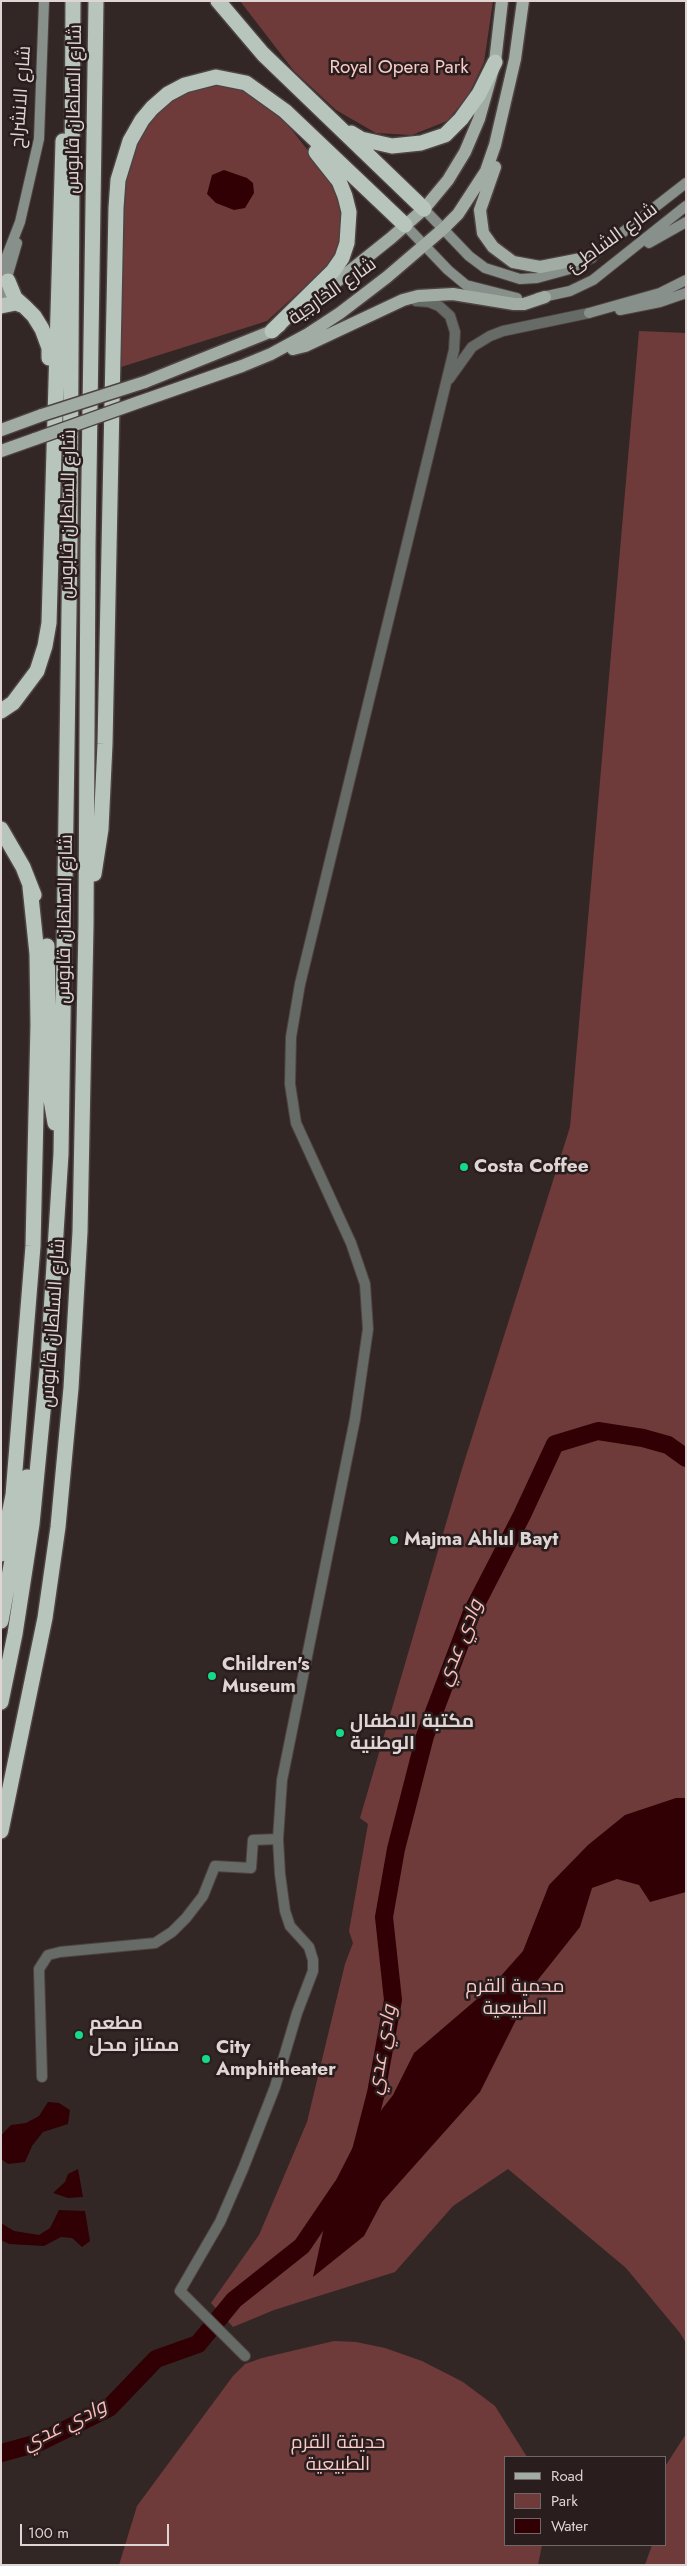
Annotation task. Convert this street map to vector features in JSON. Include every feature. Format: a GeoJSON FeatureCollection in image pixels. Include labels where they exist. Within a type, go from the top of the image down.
{"type":"FeatureCollection","features":[{"type":"Feature","properties":{"kind":"highway","name":"شارع السلطان قابوس"},"geometry":{"type":"LineString","coordinates":[[1,1831],[45,1618],[58,1527],[69,1408],[80,1232],[86,925],[88,555],[96,1]]}},
{"type":"Feature","properties":{"kind":"highway"},"geometry":{"type":"LineString","coordinates":[[218,1],[263,54],[424,209]]}},
{"type":"Feature","properties":{"kind":"highway","name":"شارع السلطان قابوس"},"geometry":{"type":"LineString","coordinates":[[1,1702],[15,1634],[32,1524],[48,1360],[61,1154],[70,544],[72,7]]}},
{"type":"Feature","properties":{"kind":"highway"},"geometry":{"type":"LineString","coordinates":[[1,711],[13,703],[26,688],[36,671],[45,646],[49,623],[62,161],[72,7]]}},
{"type":"Feature","properties":{"kind":"highway"},"geometry":{"type":"LineString","coordinates":[[315,104],[361,139],[392,146],[421,143],[445,134],[461,119],[479,94],[495,62]]}},
{"type":"Feature","properties":{"kind":"highway"},"geometry":{"type":"LineString","coordinates":[[86,925],[101,830],[105,744],[116,208],[122,162],[130,141],[142,120],[168,94],[202,79],[228,78],[246,83],[285,111],[405,225]]}},
{"type":"Feature","properties":{"kind":"highway"},"geometry":{"type":"LineString","coordinates":[[272,331],[333,271],[342,258],[349,229],[349,212],[338,181],[285,111]]}},
{"type":"Feature","properties":{"kind":"highway"},"geometry":{"type":"LineString","coordinates":[[4,276],[15,298],[24,306],[42,329],[49,348],[49,395],[54,437]]}},
{"type":"Feature","properties":{"kind":"highway"},"geometry":{"type":"LineString","coordinates":[[1,306],[16,303],[24,306]]}},
{"type":"Feature","properties":{"kind":"highway"},"geometry":{"type":"LineString","coordinates":[[1,829],[30,887],[40,913],[46,941],[50,1094],[61,1154]]}},
{"type":"Feature","properties":{"kind":"highway"},"geometry":{"type":"LineString","coordinates":[[1,1554],[13,1495],[32,1246],[38,954],[30,887]]}},
{"type":"Feature","properties":{"kind":"highway"},"geometry":{"type":"LineString","coordinates":[[1,1621],[48,1360]]}},
{"type":"Feature","properties":{"kind":"main road","name":"شارع الانشراح"},"geometry":{"type":"LineString","coordinates":[[4,276],[20,222],[39,139],[44,1]]}},
{"type":"Feature","properties":{"kind":"main road","name":"شارع الخارجية"},"geometry":{"type":"LineString","coordinates":[[1,428],[145,382],[272,331],[310,304],[424,209],[448,180],[465,152],[479,119],[495,62],[502,1]]}},
{"type":"Feature","properties":{"kind":"main road","name":"شارع الخارجية"},"geometry":{"type":"LineString","coordinates":[[1,451],[271,354],[340,313],[425,246],[458,214],[486,171],[504,112],[523,1]]}},
{"type":"Feature","properties":{"kind":"main road"},"geometry":{"type":"LineString","coordinates":[[504,112],[503,138],[498,160],[480,210],[483,233],[501,254],[519,264],[540,267],[591,257]]}},
{"type":"Feature","properties":{"kind":"main road","name":"شارع الشاطئ"},"geometry":{"type":"LineString","coordinates":[[424,209],[469,256],[485,268],[520,279],[537,278],[570,269],[591,257],[686,183]]}},
{"type":"Feature","properties":{"kind":"main road","name":"شارع الشاطئ"},"geometry":{"type":"LineString","coordinates":[[405,225],[448,270],[466,285],[515,298],[546,297],[581,287],[624,256],[686,206]]}},
{"type":"Feature","properties":{"kind":"main road","name":"شارع الانشراح"},"geometry":{"type":"LineString","coordinates":[[1,298],[10,248],[20,222]]}},
{"type":"Feature","properties":{"kind":"main road"},"geometry":{"type":"LineString","coordinates":[[624,256],[686,222]]}},
{"type":"Feature","properties":{"kind":"main road"},"geometry":{"type":"LineString","coordinates":[[589,314],[660,293],[686,280]]}},
{"type":"Feature","properties":{"kind":"main road"},"geometry":{"type":"LineString","coordinates":[[271,354],[304,346],[403,300],[434,294],[453,294],[524,304],[546,297]]}},
{"type":"Feature","properties":{"kind":"main road"},"geometry":{"type":"LineString","coordinates":[[589,314],[644,306],[686,294]]}},
{"type":"Feature","properties":{"kind":"street"},"geometry":{"type":"LineString","coordinates":[[245,2356],[180,2291],[220,2222],[247,2160],[282,2068],[297,2013],[312,1971],[313,1960],[309,1947],[290,1926],[285,1912],[278,1839],[282,1780],[355,1419],[368,1328],[365,1284],[351,1243],[296,1123],[290,1084],[291,1037],[300,984],[455,340],[450,316],[430,302],[420,300],[388,306]]}},
{"type":"Feature","properties":{"kind":"street"},"geometry":{"type":"LineString","coordinates":[[445,386],[472,347],[490,336],[589,314]]}},
{"type":"Feature","properties":{"kind":"street"},"geometry":{"type":"LineString","coordinates":[[42,2077],[39,1969],[48,1956],[60,1952],[156,1943],[172,1932],[186,1918],[202,1896],[215,1866],[251,1868],[253,1840],[278,1839]]}},
{"type":"Feature","properties":{"kind":"green space","name":"Royal Opera Park"},"geometry":{"type":"Polygon","coordinates":[[[240,1],[493,1],[484,62],[468,96],[447,121],[412,135],[376,133],[336,110],[294,71],[240,1]]]}},
{"type":"Feature","properties":{"kind":"green space"},"geometry":{"type":"Polygon","coordinates":[[[216,85],[244,90],[281,116],[334,184],[342,212],[341,242],[330,264],[267,321],[118,368],[122,209],[125,181],[135,146],[148,124],[171,100],[189,91],[216,85]]]}},
{"type":"Feature","properties":{"kind":"green space","name":"محمية القرم الطبيعية"},"geometry":{"type":"Polygon","coordinates":[[[639,331],[686,333],[686,2343],[680,2333],[626,2268],[508,2169],[453,2206],[395,2272],[274,2310],[233,2327],[211,2303],[259,2235],[307,2122],[345,1964],[353,1943],[349,1931],[368,1824],[360,1818],[461,1472],[570,1127],[639,331]]]}},
{"type":"Feature","properties":{"kind":"green space","name":"حديقة القرم الطبيعية"},"geometry":{"type":"Polygon","coordinates":[[[334,2341],[356,2342],[385,2348],[422,2361],[463,2382],[495,2406],[526,2456],[504,2456],[504,2546],[542,2546],[538,2565],[119,2565],[137,2506],[233,2376],[245,2364],[262,2358],[334,2341]]]}},
{"type":"Feature","properties":{"kind":"green space"},"geometry":{"type":"Polygon","coordinates":[[[686,2434],[686,2565],[645,2565],[652,2546],[667,2546],[667,2463],[686,2434]]]}},
{"type":"Feature","properties":{"kind":"water"},"geometry":{"type":"Polygon","coordinates":[[[224,170],[247,178],[253,183],[254,193],[245,208],[234,210],[216,203],[207,194],[212,175],[224,170]]]}},
{"type":"Feature","properties":{"kind":"water"},"geometry":{"type":"Polygon","coordinates":[[[676,1798],[686,1798],[686,1892],[650,1902],[639,1885],[617,1879],[592,1888],[580,1927],[533,1986],[480,2092],[382,2202],[364,2236],[313,2277],[333,2186],[354,2145],[393,2095],[414,2053],[491,1987],[523,1951],[549,1885],[588,1845],[625,1815],[676,1798]]]}},
{"type":"Feature","properties":{"kind":"water"},"geometry":{"type":"Polygon","coordinates":[[[48,2102],[59,2103],[70,2110],[68,2124],[43,2132],[32,2146],[25,2162],[8,2164],[1,2159],[1,2136],[5,2131],[11,2125],[26,2123],[39,2116],[48,2102]]]}},
{"type":"Feature","properties":{"kind":"water"},"geometry":{"type":"Polygon","coordinates":[[[78,2169],[83,2197],[68,2198],[53,2193],[65,2182],[68,2174],[78,2169]]]}},
{"type":"Feature","properties":{"kind":"water"},"geometry":{"type":"Polygon","coordinates":[[[59,2210],[85,2211],[90,2241],[82,2247],[72,2238],[61,2237],[44,2246],[9,2244],[1,2240],[1,2223],[14,2231],[39,2235],[50,2228],[59,2210]]]}},
{"type":"Feature","properties":{"kind":"waterway","name":"وادي عدي"},"geometry":{"type":"LineString","coordinates":[[361,2151],[376,2093],[393,2000],[384,1917],[396,1849],[425,1736],[472,1612],[522,1515],[555,1444],[598,1431],[643,1438],[668,1445],[686,1458]]}},
{"type":"Feature","properties":{"kind":"waterway","name":"وادي عدي"},"geometry":{"type":"LineString","coordinates":[[1,2453],[38,2443],[109,2408],[156,2359],[198,2344],[234,2300],[302,2246],[342,2187]]}},
{"type":"Feature","properties":{"kind":"place","name":"Costa Coffee"},"geometry":{"type":"Point","coordinates":[464,1167]}},
{"type":"Feature","properties":{"kind":"place","name":"Majma Ahlul Bayt"},"geometry":{"type":"Point","coordinates":[394,1540]}},
{"type":"Feature","properties":{"kind":"place","name":"Children's Museum"},"geometry":{"type":"Point","coordinates":[212,1676]}},
{"type":"Feature","properties":{"kind":"place","name":"مكتبة الاطفال الوطنية"},"geometry":{"type":"Point","coordinates":[340,1733]}},
{"type":"Feature","properties":{"kind":"place","name":"مطعم ممتاز محل"},"geometry":{"type":"Point","coordinates":[79,2035]}},
{"type":"Feature","properties":{"kind":"place","name":"City Amphitheater"},"geometry":{"type":"Point","coordinates":[206,2059]}}]}
